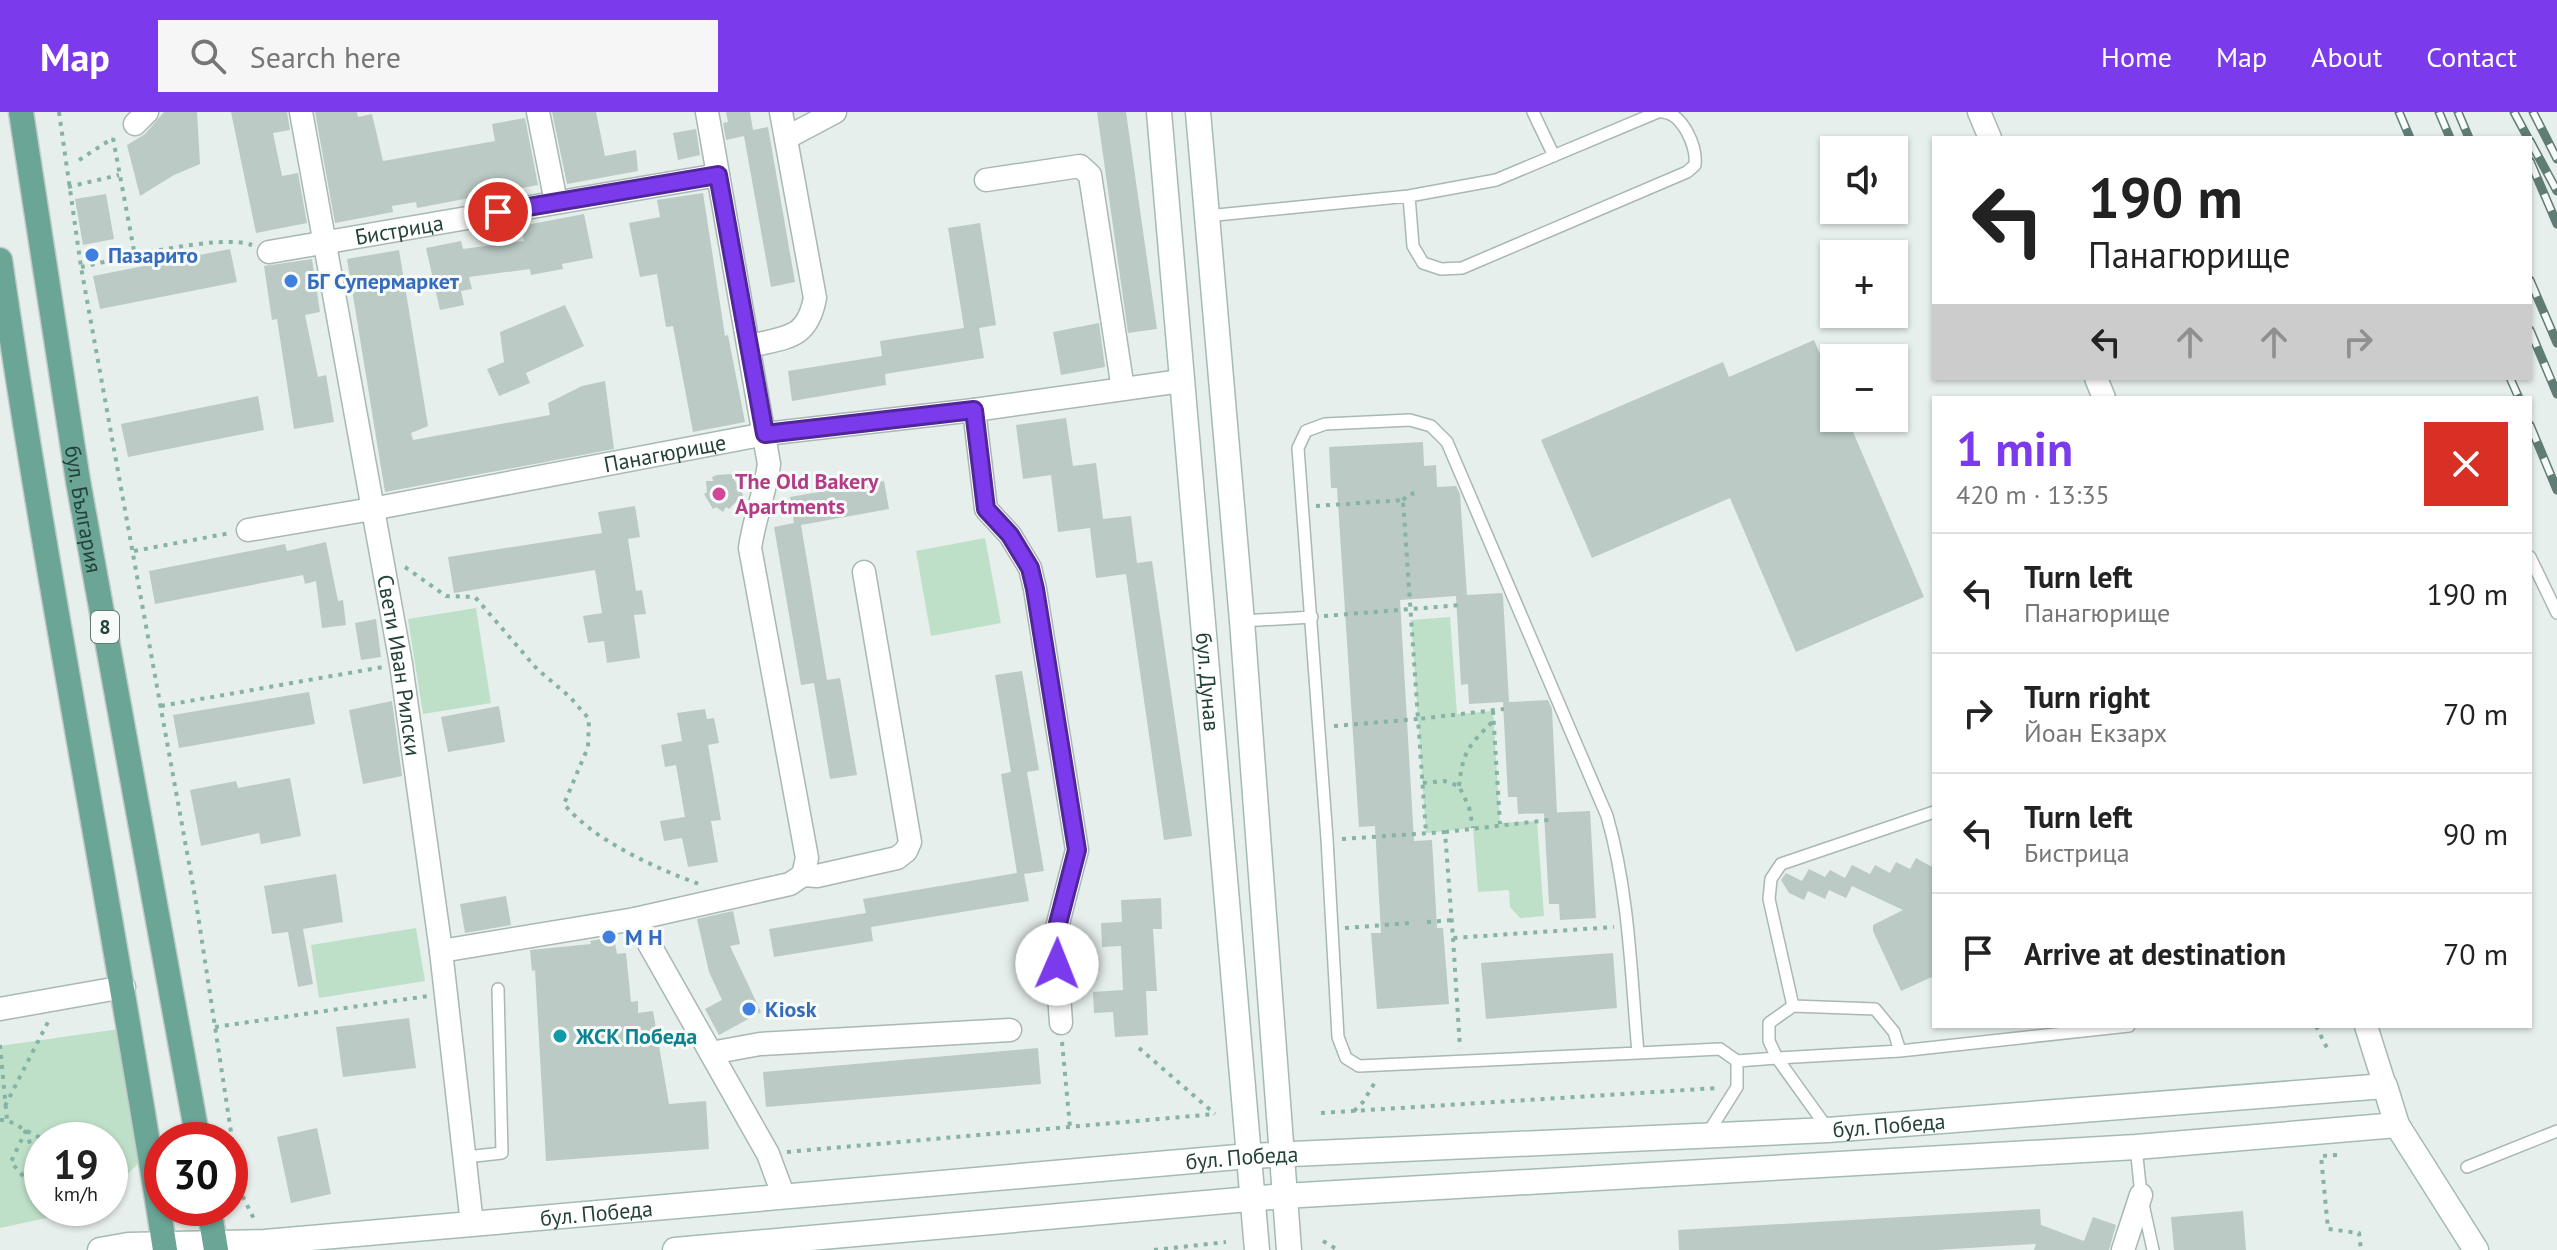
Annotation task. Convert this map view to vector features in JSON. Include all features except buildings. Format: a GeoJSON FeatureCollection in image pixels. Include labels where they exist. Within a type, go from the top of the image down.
{"type":"FeatureCollection","features":[{"type":"Feature","properties":{"kind":"main road","name":"бул. България"},"geometry":{"type":"LineString","coordinates":[[21,112],[78,481],[195,1122]]}},
{"type":"Feature","properties":{"kind":"main road","name":"бул. Дунав"},"geometry":{"type":"LineString","coordinates":[[1159,112],[1257,1250]]}},
{"type":"Feature","properties":{"kind":"main road","name":"бул. Дунав"},"geometry":{"type":"LineString","coordinates":[[1198,112],[1242,621],[1289,1250]]}},
{"type":"Feature","properties":{"kind":"main road","name":"бул. България"},"geometry":{"type":"LineString","coordinates":[[0,260],[32,471],[124,987],[165,1247]]}},
{"type":"Feature","properties":{"kind":"main road","name":"бул. Победа"},"geometry":{"type":"LineString","coordinates":[[100,1250],[128,1245],[216,1247],[1249,1156],[1828,1130],[2385,1086]]}},
{"type":"Feature","properties":{"kind":"main road"},"geometry":{"type":"LineString","coordinates":[[2385,1086],[2397,1125],[2476,1250]]}},
{"type":"Feature","properties":{"kind":"main road","name":"бул. Победа"},"geometry":{"type":"LineString","coordinates":[[675,1250],[1284,1196],[2136,1147],[2397,1125]]}},
{"type":"Feature","properties":{"kind":"main road"},"geometry":{"type":"LineString","coordinates":[[212,1226],[216,1247]]}},
{"type":"Feature","properties":{"kind":"street","name":"Свети Иван Рилски"},"geometry":{"type":"LineString","coordinates":[[301,112],[401,664],[441,951],[472,1224]]}},
{"type":"Feature","properties":{"kind":"street"},"geometry":{"type":"LineString","coordinates":[[538,112],[556,202]]}},
{"type":"Feature","properties":{"kind":"street"},"geometry":{"type":"LineString","coordinates":[[707,112],[769,464],[752,528],[750,548],[807,858],[803,875]]}},
{"type":"Feature","properties":{"kind":"street"},"geometry":{"type":"LineString","coordinates":[[750,346],[796,334],[811,320],[815,298],[781,112]]}},
{"type":"Feature","properties":{"kind":"street"},"geometry":{"type":"LineString","coordinates":[[786,138],[835,112]]}},
{"type":"Feature","properties":{"kind":"street"},"geometry":{"type":"LineString","coordinates":[[1979,112],[1989,136]]}},
{"type":"Feature","properties":{"kind":"street"},"geometry":{"type":"LineString","coordinates":[[986,180],[1080,166],[1090,175],[1123,389]]}},
{"type":"Feature","properties":{"kind":"street","name":"Бистрица"},"geometry":{"type":"LineString","coordinates":[[269,252],[718,175]]}},
{"type":"Feature","properties":{"kind":"street","name":"Панагюрище"},"geometry":{"type":"LineString","coordinates":[[248,530],[765,434],[974,410],[1181,381]]}},
{"type":"Feature","properties":{"kind":"street"},"geometry":{"type":"LineString","coordinates":[[974,410],[986,509],[1010,535],[1030,568],[1035,589],[1077,850],[1055,935],[1061,1023]]}},
{"type":"Feature","properties":{"kind":"street"},"geometry":{"type":"LineString","coordinates":[[441,951],[635,919],[790,884],[803,875],[817,876],[897,858],[906,851],[910,842],[864,572]]}},
{"type":"Feature","properties":{"kind":"street"},"geometry":{"type":"LineString","coordinates":[[635,919],[768,1154],[784,1197]]}},
{"type":"Feature","properties":{"kind":"street"},"geometry":{"type":"LineString","coordinates":[[0,1009],[124,987]]}},
{"type":"Feature","properties":{"kind":"street"},"geometry":{"type":"LineString","coordinates":[[2367,1028],[2385,1086]]}},
{"type":"Feature","properties":{"kind":"street"},"geometry":{"type":"LineString","coordinates":[[711,1053],[760,1044],[1010,1030]]}},
{"type":"Feature","properties":{"kind":"street"},"geometry":{"type":"LineString","coordinates":[[2123,1250],[2141,1195]]}},
{"type":"Feature","properties":{"kind":"lane"},"geometry":{"type":"LineString","coordinates":[[1533,112],[1554,156]]}},
{"type":"Feature","properties":{"kind":"lane"},"geometry":{"type":"LineString","coordinates":[[1207,216],[1409,196],[1496,180],[1660,112],[1670,112],[1679,118],[1696,156],[1695,165],[1687,172],[1462,268],[1441,269],[1423,263],[1413,246],[1409,196]]}},
{"type":"Feature","properties":{"kind":"lane"},"geometry":{"type":"LineString","coordinates":[[1638,1053],[1627,926],[1615,845],[1607,816],[1447,442],[1431,426],[1410,420],[1325,424],[1306,431],[1298,448],[1312,617],[1338,1037],[1346,1058],[1359,1066],[1384,1067],[1720,1049],[1737,1061],[1900,1051],[2111,1028]]}},
{"type":"Feature","properties":{"kind":"lane"},"geometry":{"type":"LineString","coordinates":[[2532,561],[2557,613]]}},
{"type":"Feature","properties":{"kind":"lane"},"geometry":{"type":"LineString","coordinates":[[1242,621],[1312,617]]}},
{"type":"Feature","properties":{"kind":"lane"},"geometry":{"type":"LineString","coordinates":[[1793,1006],[1769,899],[1771,879],[1781,864],[1932,813]]}},
{"type":"Feature","properties":{"kind":"lane"},"geometry":{"type":"LineString","coordinates":[[466,1157],[502,1153],[498,989]]}},
{"type":"Feature","properties":{"kind":"lane"},"geometry":{"type":"LineString","coordinates":[[1828,1130],[1777,1058],[1769,1041],[1769,1023],[1793,1006],[1875,1009],[1894,1032],[1900,1051]]}},
{"type":"Feature","properties":{"kind":"lane"},"geometry":{"type":"LineString","coordinates":[[1708,1134],[1737,1087],[1737,1061]]}},
{"type":"Feature","properties":{"kind":"lane"},"geometry":{"type":"LineString","coordinates":[[2467,1167],[2557,1131]]}},
{"type":"Feature","properties":{"kind":"lane"},"geometry":{"type":"LineString","coordinates":[[2136,1147],[2141,1195],[2153,1250]]}},
{"type":"Feature","properties":{"kind":"path"},"geometry":{"type":"LineString","coordinates":[[59,112],[81,267],[161,706],[240,1191],[265,1242]]}},
{"type":"Feature","properties":{"kind":"path"},"geometry":{"type":"LineString","coordinates":[[79,160],[141,118]]}},
{"type":"Feature","properties":{"kind":"path"},"geometry":{"type":"LineString","coordinates":[[113,138],[135,256]]}},
{"type":"Feature","properties":{"kind":"path"},"geometry":{"type":"LineString","coordinates":[[68,187],[119,175]]}},
{"type":"Feature","properties":{"kind":"path"},"geometry":{"type":"LineString","coordinates":[[81,267],[217,241],[240,241],[269,252]]}},
{"type":"Feature","properties":{"kind":"path"},"geometry":{"type":"LineString","coordinates":[[1303,507],[1403,500],[1409,494],[1418,493]]}},
{"type":"Feature","properties":{"kind":"path"},"geometry":{"type":"LineString","coordinates":[[1403,500],[1426,833]]}},
{"type":"Feature","properties":{"kind":"path"},"geometry":{"type":"LineString","coordinates":[[134,551],[248,530]]}},
{"type":"Feature","properties":{"kind":"path"},"geometry":{"type":"LineString","coordinates":[[380,551],[446,596],[475,597],[537,669],[570,697],[589,719],[588,747],[564,804],[577,820],[671,874],[735,897]]}},
{"type":"Feature","properties":{"kind":"path"},"geometry":{"type":"LineString","coordinates":[[1312,617],[1461,605]]}},
{"type":"Feature","properties":{"kind":"path"},"geometry":{"type":"LineString","coordinates":[[161,706],[401,664]]}},
{"type":"Feature","properties":{"kind":"path"},"geometry":{"type":"LineString","coordinates":[[1319,728],[1504,709]]}},
{"type":"Feature","properties":{"kind":"path"},"geometry":{"type":"LineString","coordinates":[[1493,711],[1500,824]]}},
{"type":"Feature","properties":{"kind":"path"},"geometry":{"type":"LineString","coordinates":[[1473,828],[1466,798],[1459,786],[1461,764],[1468,746],[1493,721]]}},
{"type":"Feature","properties":{"kind":"path"},"geometry":{"type":"LineString","coordinates":[[1422,783],[1444,781],[1459,786]]}},
{"type":"Feature","properties":{"kind":"path"},"geometry":{"type":"LineString","coordinates":[[1327,839],[1445,832],[1549,820]]}},
{"type":"Feature","properties":{"kind":"path"},"geometry":{"type":"LineString","coordinates":[[1445,832],[1461,1062]]}},
{"type":"Feature","properties":{"kind":"path"},"geometry":{"type":"LineString","coordinates":[[1427,922],[1452,920]]}},
{"type":"Feature","properties":{"kind":"path"},"geometry":{"type":"LineString","coordinates":[[1332,929],[1410,923]]}},
{"type":"Feature","properties":{"kind":"path"},"geometry":{"type":"LineString","coordinates":[[1453,938],[1627,926]]}},
{"type":"Feature","properties":{"kind":"path"},"geometry":{"type":"LineString","coordinates":[[215,1027],[446,993]]}},
{"type":"Feature","properties":{"kind":"path"},"geometry":{"type":"LineString","coordinates":[[5,1106],[50,1017],[66,997]]}},
{"type":"Feature","properties":{"kind":"path"},"geometry":{"type":"LineString","coordinates":[[1061,1023],[1070,1127]]}},
{"type":"Feature","properties":{"kind":"path"},"geometry":{"type":"LineString","coordinates":[[2317,1028],[2329,1052]]}},
{"type":"Feature","properties":{"kind":"path"},"geometry":{"type":"LineString","coordinates":[[0,1045],[7,1120]]}},
{"type":"Feature","properties":{"kind":"path"},"geometry":{"type":"LineString","coordinates":[[768,1154],[1215,1114],[1139,1048]]}},
{"type":"Feature","properties":{"kind":"path"},"geometry":{"type":"LineString","coordinates":[[1353,1112],[1363,1102],[1384,1067]]}},
{"type":"Feature","properties":{"kind":"path"},"geometry":{"type":"LineString","coordinates":[[1321,1113],[1737,1087]]}},
{"type":"Feature","properties":{"kind":"path"},"geometry":{"type":"LineString","coordinates":[[0,1120],[7,1120],[24,1129]]}},
{"type":"Feature","properties":{"kind":"path"},"geometry":{"type":"LineString","coordinates":[[24,1134],[11,1162],[24,1177]]}},
{"type":"Feature","properties":{"kind":"path"},"geometry":{"type":"LineString","coordinates":[[2337,1155],[2321,1156],[2328,1229],[2359,1233],[2361,1250]]}},
{"type":"Feature","properties":{"kind":"path"},"geometry":{"type":"LineString","coordinates":[[1323,1241],[1338,1250]]}},
{"type":"Feature","properties":{"kind":"path"},"geometry":{"type":"LineString","coordinates":[[1154,1250],[1226,1242]]}},
{"type":"Feature","properties":{"kind":"green space"},"geometry":{"type":"Polygon","coordinates":[[[985,538],[1001,623],[931,636],[916,551],[985,538]]]}},
{"type":"Feature","properties":{"kind":"green space"},"geometry":{"type":"Polygon","coordinates":[[[476,608],[491,703],[423,714],[408,619],[476,608]]]}},
{"type":"Feature","properties":{"kind":"green space"},"geometry":{"type":"Polygon","coordinates":[[[1450,617],[1457,714],[1493,711],[1500,823],[1537,821],[1544,916],[1520,918],[1510,907],[1509,890],[1478,892],[1473,828],[1426,833],[1411,620],[1450,617]]]}},
{"type":"Feature","properties":{"kind":"green space"},"geometry":{"type":"Polygon","coordinates":[[[416,928],[425,981],[319,998],[311,945],[416,928]]]}},
{"type":"Feature","properties":{"kind":"green space"},"geometry":{"type":"Polygon","coordinates":[[[119,1029],[140,1162],[128,1174],[128,1122],[24,1122],[24,1223],[0,1228],[0,1046],[119,1029]]]}},
{"type":"Feature","properties":{"kind":"railway"},"geometry":{"type":"LineString","coordinates":[[2399,112],[2409,136]]}},
{"type":"Feature","properties":{"kind":"railway"},"geometry":{"type":"LineString","coordinates":[[2439,112],[2449,136]]}},
{"type":"Feature","properties":{"kind":"railway"},"geometry":{"type":"LineString","coordinates":[[2458,112],[2468,136]]}},
{"type":"Feature","properties":{"kind":"railway"},"geometry":{"type":"LineString","coordinates":[[2514,112],[2527,136]]}},
{"type":"Feature","properties":{"kind":"railway"},"geometry":{"type":"LineString","coordinates":[[2533,112],[2557,159]]}},
{"type":"Feature","properties":{"kind":"railway"},"geometry":{"type":"LineString","coordinates":[[2532,145],[2557,191]]}},
{"type":"Feature","properties":{"kind":"railway"},"geometry":{"type":"LineString","coordinates":[[2532,166],[2557,224]]}},
{"type":"Feature","properties":{"kind":"railway"},"geometry":{"type":"LineString","coordinates":[[2532,285],[2557,343]]}},
{"type":"Feature","properties":{"kind":"railway"},"geometry":{"type":"LineString","coordinates":[[2532,335],[2557,394]]}},
{"type":"Feature","properties":{"kind":"railway"},"geometry":{"type":"LineString","coordinates":[[2511,380],[2518,396]]}},
{"type":"Feature","properties":{"kind":"railway"},"geometry":{"type":"LineString","coordinates":[[2532,430],[2557,490]]}},
{"type":"Feature","properties":{"kind":"place","name":"Пазарито"},"geometry":{"type":"Point","coordinates":[92,255]}},
{"type":"Feature","properties":{"kind":"place","name":"БГ Супермаркет"},"geometry":{"type":"Point","coordinates":[291,281]}},
{"type":"Feature","properties":{"kind":"place","name":"The Old Bakery Apartments"},"geometry":{"type":"Point","coordinates":[719,494]}},
{"type":"Feature","properties":{"kind":"place","name":"М Н"},"geometry":{"type":"Point","coordinates":[609,937]}},
{"type":"Feature","properties":{"kind":"place","name":"Kiosk"},"geometry":{"type":"Point","coordinates":[749,1009]}},
{"type":"Feature","properties":{"kind":"place","name":"ЖСК Победа"},"geometry":{"type":"Point","coordinates":[560,1036]}},
{"type":"Feature","properties":{"kind":"route"},"geometry":{"type":"LineString","coordinates":[[498,212],[718,175],[765,434],[974,410],[986,509],[1010,535],[1030,568],[1035,589],[1077,850],[1055,935],[1057,964]]}}]}
